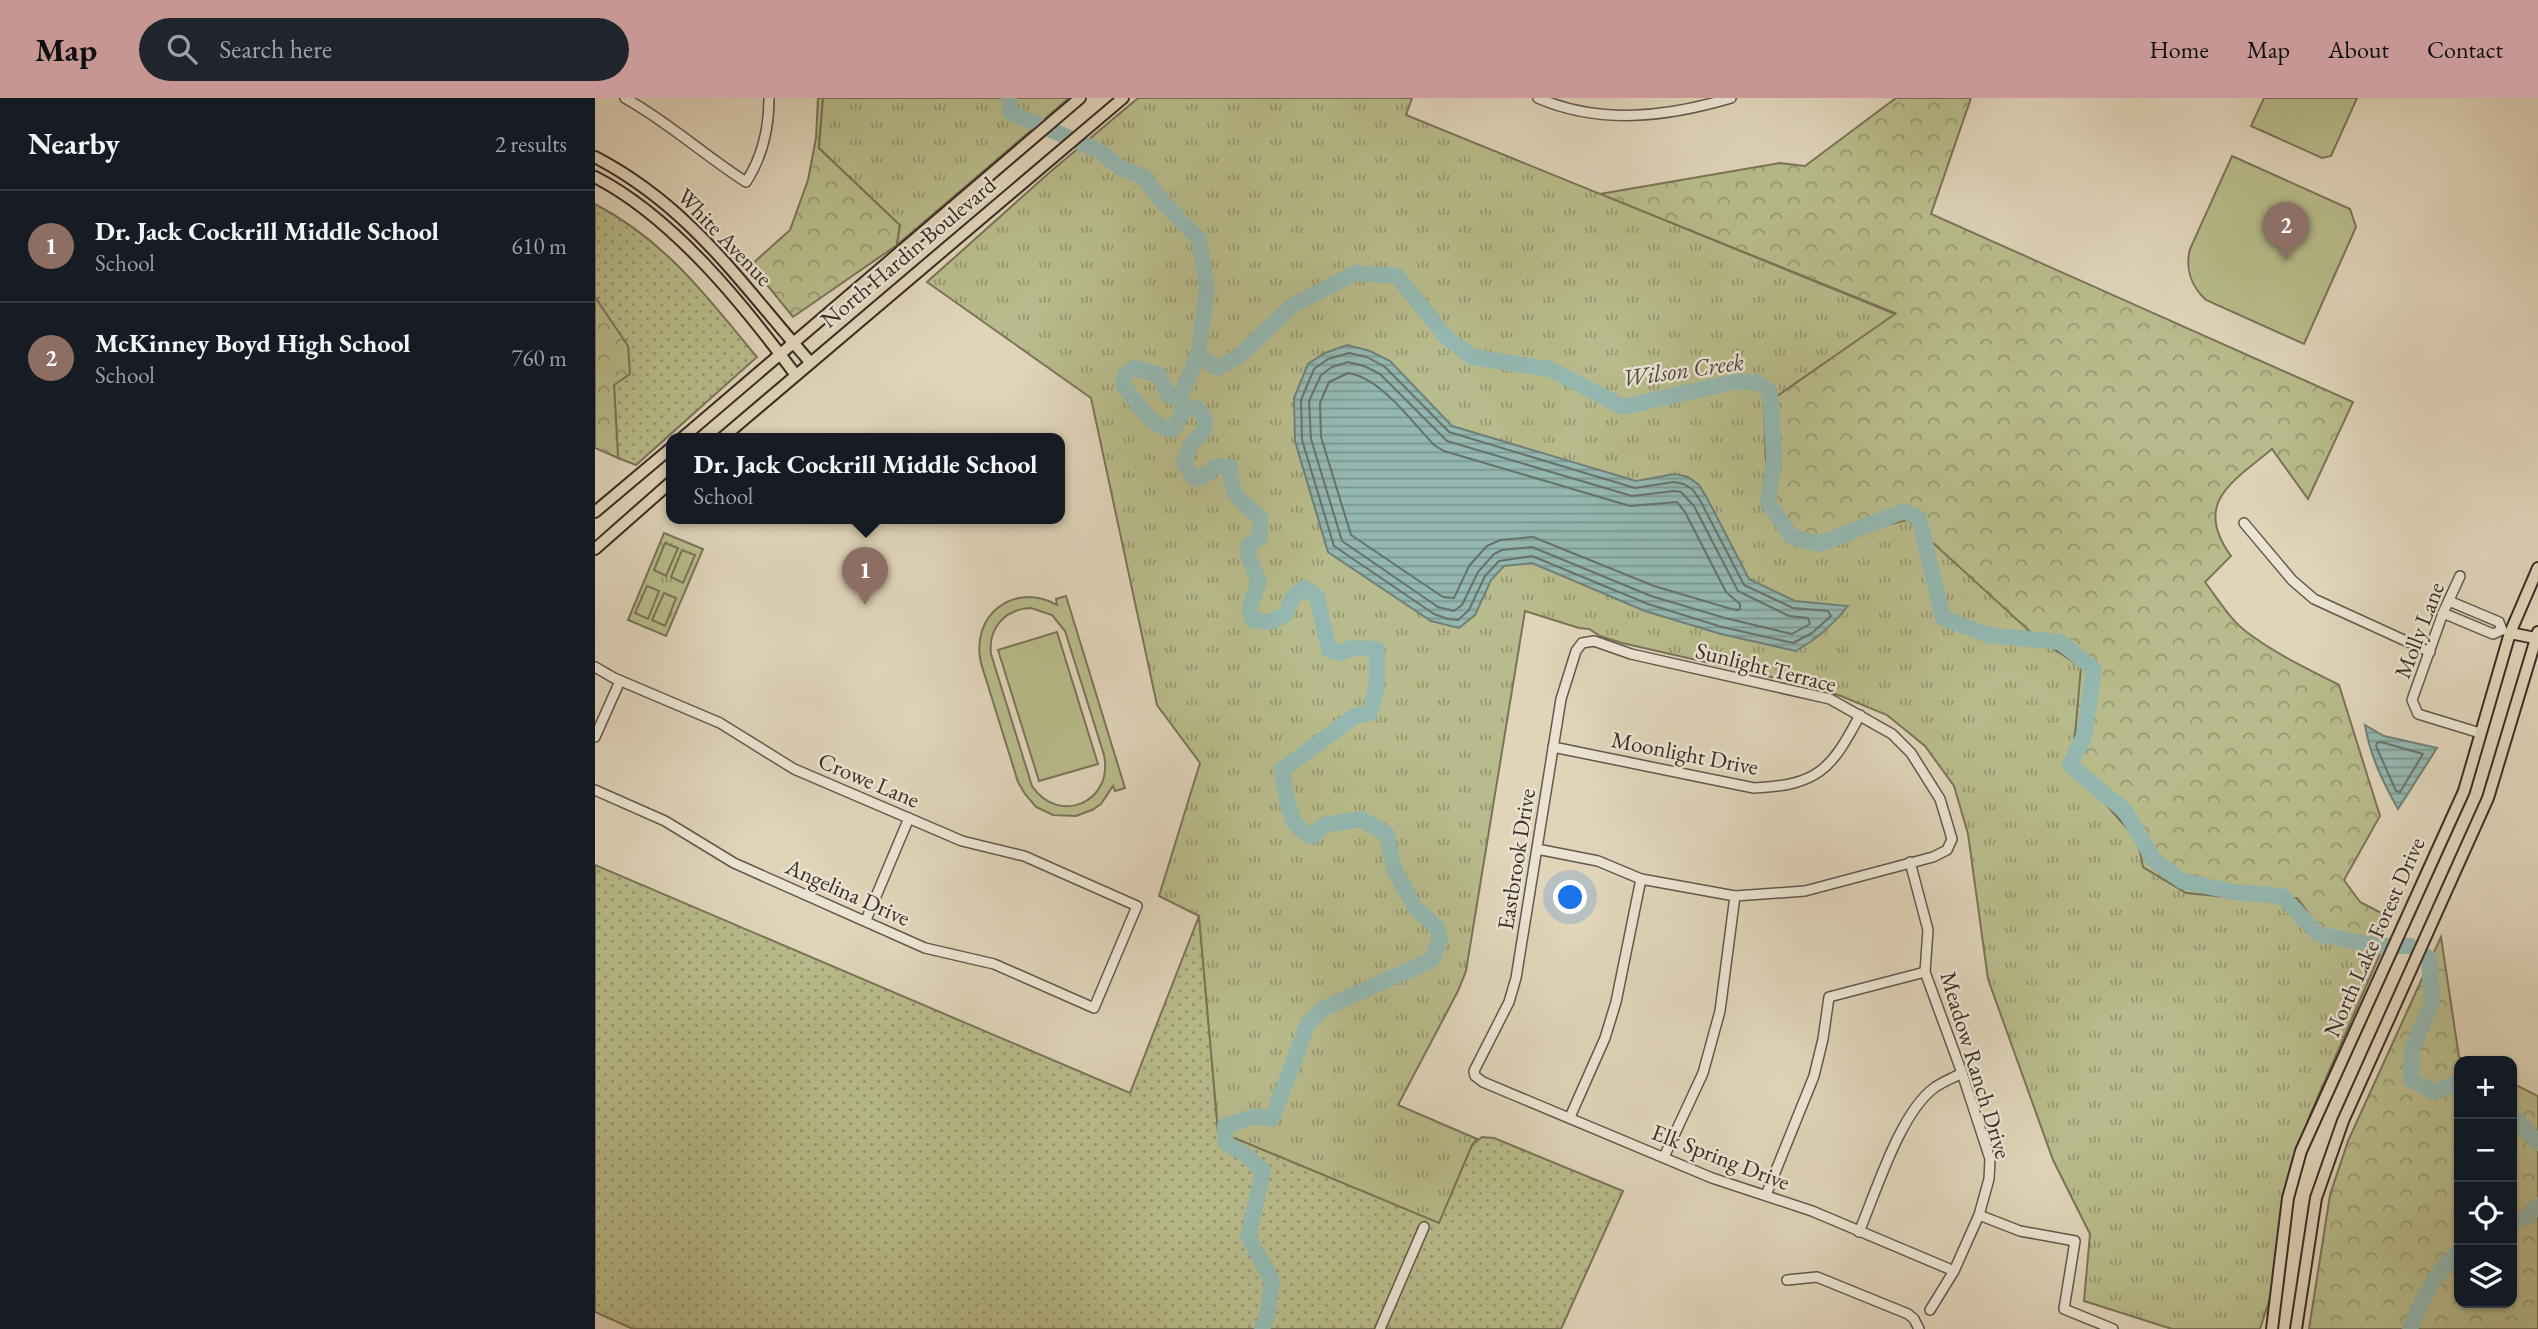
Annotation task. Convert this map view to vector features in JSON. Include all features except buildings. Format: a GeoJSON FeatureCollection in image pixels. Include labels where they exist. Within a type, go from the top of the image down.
{"type":"FeatureCollection","features":[{"type":"Feature","properties":{"kind":"main road","name":"North Hardin Boulevard"},"geometry":{"type":"LineString","coordinates":[[688,433],[1080,98]]}},
{"type":"Feature","properties":{"kind":"main road","name":"North Hardin Boulevard"},"geometry":{"type":"LineString","coordinates":[[728,433],[795,373],[1123,98]]}},
{"type":"Feature","properties":{"kind":"main road","name":"White Avenue"},"geometry":{"type":"LineString","coordinates":[[595,157],[632,178],[677,212],[716,252],[810,362]]}},
{"type":"Feature","properties":{"kind":"main road"},"geometry":{"type":"LineString","coordinates":[[595,177],[629,198],[687,246],[795,373]]}},
{"type":"Feature","properties":{"kind":"main road"},"geometry":{"type":"LineString","coordinates":[[595,513],[666,452]]}},
{"type":"Feature","properties":{"kind":"main road"},"geometry":{"type":"LineString","coordinates":[[595,549],[666,486]]}},
{"type":"Feature","properties":{"kind":"main road","name":"North Lake Forest Drive"},"geometry":{"type":"LineString","coordinates":[[2272,1329],[2288,1198],[2301,1151],[2464,791],[2506,631],[2538,568]]}},
{"type":"Feature","properties":{"kind":"main road"},"geometry":{"type":"LineString","coordinates":[[2506,631],[2537,637]]}},
{"type":"Feature","properties":{"kind":"main road","name":"North Lake Forest Drive"},"geometry":{"type":"LineString","coordinates":[[2296,1329],[2316,1198],[2343,1121],[2488,798],[2537,637]]}},
{"type":"Feature","properties":{"kind":"street"},"geometry":{"type":"LineString","coordinates":[[625,98],[667,124],[707,156],[746,182],[765,140],[769,98]]}},
{"type":"Feature","properties":{"kind":"street"},"geometry":{"type":"LineString","coordinates":[[1538,98],[1581,112],[1623,117],[1666,113],[1731,98]]}},
{"type":"Feature","properties":{"kind":"street"},"geometry":{"type":"LineString","coordinates":[[2244,523],[2292,580],[2314,599],[2430,652]]}},
{"type":"Feature","properties":{"kind":"street","name":"Molly Lane"},"geometry":{"type":"LineString","coordinates":[[2460,576],[2443,613],[2412,700],[2418,714],[2480,733]]}},
{"type":"Feature","properties":{"kind":"street"},"geometry":{"type":"LineString","coordinates":[[2443,613],[2493,634],[2506,631],[2499,622],[2449,601]]}},
{"type":"Feature","properties":{"kind":"street","name":"Sunlight Terrace"},"geometry":{"type":"LineString","coordinates":[[1582,643],[1594,641],[1631,654],[1831,699],[1892,734],[1911,753],[1940,799],[1952,839],[1947,850],[1933,857],[1910,862]]}},
{"type":"Feature","properties":{"kind":"street","name":"Eastbrook Drive"},"geometry":{"type":"LineString","coordinates":[[1475,1076],[1475,1066],[1509,1002],[1516,978],[1561,699],[1576,651],[1582,643]]}},
{"type":"Feature","properties":{"kind":"street","name":"Crowe Lane"},"geometry":{"type":"LineString","coordinates":[[595,667],[620,681],[720,723],[794,769],[962,841],[1024,856],[1137,906],[1094,1008]]}},
{"type":"Feature","properties":{"kind":"street"},"geometry":{"type":"LineString","coordinates":[[595,737],[620,681]]}},
{"type":"Feature","properties":{"kind":"street","name":"Moonlight Drive"},"geometry":{"type":"LineString","coordinates":[[1553,747],[1754,788],[1781,787],[1805,781],[1824,769],[1842,748],[1860,715]]}},
{"type":"Feature","properties":{"kind":"street","name":"Angelina Drive"},"geometry":{"type":"LineString","coordinates":[[595,790],[665,821],[734,863],[925,948],[994,964],[1094,1008]]}},
{"type":"Feature","properties":{"kind":"street"},"geometry":{"type":"LineString","coordinates":[[866,920],[909,818]]}},
{"type":"Feature","properties":{"kind":"street"},"geometry":{"type":"LineString","coordinates":[[1537,849],[1598,861],[1641,879],[1735,896],[1804,891],[1910,862]]}},
{"type":"Feature","properties":{"kind":"street","name":"Meadow Ranch Drive"},"geometry":{"type":"LineString","coordinates":[[1910,862],[1927,929],[1926,972],[1990,1159],[1989,1179],[1979,1215],[1954,1271],[1930,1310]]}},
{"type":"Feature","properties":{"kind":"street"},"geometry":{"type":"LineString","coordinates":[[1570,1117],[1605,1038],[1616,1002],[1641,879]]}},
{"type":"Feature","properties":{"kind":"street"},"geometry":{"type":"LineString","coordinates":[[1664,1157],[1703,1073],[1720,1011],[1735,896]]}},
{"type":"Feature","properties":{"kind":"street"},"geometry":{"type":"LineString","coordinates":[[1766,1195],[1814,1076],[1829,997],[1926,972]]}},
{"type":"Feature","properties":{"kind":"street"},"geometry":{"type":"LineString","coordinates":[[1859,1232],[1902,1130],[1914,1109],[1933,1089],[1962,1073]]}},
{"type":"Feature","properties":{"kind":"street","name":"Elk Spring Drive"},"geometry":{"type":"LineString","coordinates":[[1475,1076],[1483,1082],[1712,1178],[1812,1211],[1954,1271]]}},
{"type":"Feature","properties":{"kind":"street"},"geometry":{"type":"LineString","coordinates":[[1979,1215],[2020,1231],[2075,1241],[2064,1309],[2113,1329]]}},
{"type":"Feature","properties":{"kind":"street"},"geometry":{"type":"LineString","coordinates":[[1380,1329],[1424,1227]]}},
{"type":"Feature","properties":{"kind":"street"},"geometry":{"type":"LineString","coordinates":[[1787,1280],[1817,1277],[1887,1304],[1915,1318],[1919,1329]]}},
{"type":"Feature","properties":{"kind":"green space"},"geometry":{"type":"Polygon","coordinates":[[[818,98],[823,98],[819,148],[900,225],[897,245],[793,317],[751,265],[790,230],[808,180],[816,138],[818,98]]]}},
{"type":"Feature","properties":{"kind":"green space"},"geometry":{"type":"Polygon","coordinates":[[[823,98],[1069,98],[897,245],[900,225],[819,148],[823,98]]]}},
{"type":"Feature","properties":{"kind":"green space"},"geometry":{"type":"Polygon","coordinates":[[[1138,98],[1412,98],[1406,115],[1895,314],[1764,405],[1767,492],[1798,545],[1908,520],[2037,638],[2081,667],[2075,735],[2077,771],[2138,841],[2143,867],[2186,893],[2257,900],[2297,898],[2310,922],[2330,942],[2385,943],[2310,1115],[2293,1164],[2272,1292],[2260,1329],[2172,1329],[2084,1301],[2090,1234],[2053,1160],[1988,979],[1968,834],[1954,786],[1925,746],[1887,715],[1841,696],[1802,684],[1622,643],[1600,636],[1589,629],[1525,611],[1466,971],[1398,1105],[1477,1139],[1439,1223],[1218,1131],[1199,916],[1159,896],[1200,763],[1157,705],[1091,398],[927,282],[1138,98]]]}},
{"type":"Feature","properties":{"kind":"green space"},"geometry":{"type":"Polygon","coordinates":[[[1896,98],[1971,98],[1931,214],[2353,402],[2308,499],[2272,449],[2222,495],[2215,521],[2220,537],[2231,556],[2205,582],[2230,616],[2248,633],[2339,685],[2380,816],[2344,880],[2360,902],[2389,917],[2376,946],[2330,942],[2297,898],[2257,900],[2186,893],[2142,867],[2138,841],[2077,771],[2075,735],[2080,667],[2037,638],[1799,545],[1767,492],[1764,405],[1895,313],[1600,194],[1780,163],[1805,166],[1896,98]]]}},
{"type":"Feature","properties":{"kind":"green space"},"geometry":{"type":"Polygon","coordinates":[[[2264,98],[2357,98],[2331,156],[2322,158],[2251,126],[2264,98]]]}},
{"type":"Feature","properties":{"kind":"green space"},"geometry":{"type":"Polygon","coordinates":[[[2232,156],[2350,209],[2356,227],[2304,344],[2206,300],[2196,289],[2191,276],[2188,263],[2190,249],[2232,156]]]}},
{"type":"Feature","properties":{"kind":"green space"},"geometry":{"type":"Polygon","coordinates":[[[595,204],[644,235],[664,253],[702,292],[757,357],[672,433],[666,433],[666,438],[636,465],[618,458],[614,385],[605,313],[595,297],[595,204]]]}},
{"type":"Feature","properties":{"kind":"green space"},"geometry":{"type":"Polygon","coordinates":[[[595,297],[628,346],[630,374],[614,385],[618,458],[595,448],[595,297]]]}},
{"type":"Feature","properties":{"kind":"green space"},"geometry":{"type":"Polygon","coordinates":[[[664,533],[703,549],[666,636],[628,620],[664,533]]]}},
{"type":"Feature","properties":{"kind":"green space"},"geometry":{"type":"Polygon","coordinates":[[[665,543],[678,548],[666,576],[654,570],[665,543]]]}},
{"type":"Feature","properties":{"kind":"green space"},"geometry":{"type":"Polygon","coordinates":[[[682,550],[695,555],[683,583],[671,577],[682,550]]]}},
{"type":"Feature","properties":{"kind":"green space"},"geometry":{"type":"Polygon","coordinates":[[[647,586],[659,591],[648,619],[635,613],[647,586]]]}},
{"type":"Feature","properties":{"kind":"green space"},"geometry":{"type":"Polygon","coordinates":[[[664,593],[676,598],[665,626],[652,620],[664,593]]]}},
{"type":"Feature","properties":{"kind":"green space"},"geometry":{"type":"Polygon","coordinates":[[[1066,596],[1125,788],[1115,791],[1113,786],[1101,804],[1076,816],[1053,815],[1036,807],[1018,782],[981,663],[979,646],[982,630],[999,607],[1011,600],[1025,597],[1057,605],[1056,599],[1066,596]],[[1031,608],[1006,616],[995,628],[991,654],[1032,786],[1043,798],[1056,805],[1069,806],[1082,803],[1093,796],[1101,785],[1105,771],[1104,755],[1065,631],[1052,615],[1031,608]]]}},
{"type":"Feature","properties":{"kind":"green space"},"geometry":{"type":"Polygon","coordinates":[[[1057,632],[1098,764],[1039,781],[998,650],[1057,632]]]}},
{"type":"Feature","properties":{"kind":"green space"},"geometry":{"type":"Polygon","coordinates":[[[595,865],[1130,1093],[1199,916],[1218,1131],[1438,1222],[1472,1145],[1482,1137],[1494,1138],[1623,1191],[1561,1329],[633,1329],[595,1312],[595,865]]]}},
{"type":"Feature","properties":{"kind":"green space"},"geometry":{"type":"Polygon","coordinates":[[[2441,937],[2459,1056],[2454,1056],[2454,1308],[2517,1308],[2517,1086],[2538,1096],[2538,1329],[2309,1329],[2330,1195],[2348,1141],[2441,937]]]}},
{"type":"Feature","properties":{"kind":"water"},"geometry":{"type":"Polygon","coordinates":[[[1347,345],[1370,351],[1390,361],[1452,426],[1636,481],[1675,474],[1688,477],[1699,485],[1707,498],[1749,579],[1795,601],[1848,606],[1824,631],[1796,651],[1721,634],[1645,611],[1532,563],[1504,566],[1491,580],[1475,615],[1459,628],[1431,621],[1328,552],[1295,441],[1294,398],[1308,364],[1325,353],[1347,345]]]}},
{"type":"Feature","properties":{"kind":"water"},"geometry":{"type":"Polygon","coordinates":[[[2365,725],[2384,736],[2437,748],[2398,809],[2378,768],[2365,725]]]}},
{"type":"Feature","properties":{"kind":"waterway","name":"Wilson Creek"},"geometry":{"type":"LineString","coordinates":[[1009,98],[1010,112],[1099,151],[1121,168],[1144,177],[1160,199],[1199,239],[1207,289],[1198,355],[1217,368],[1238,357],[1292,306],[1355,273],[1397,276],[1446,337],[1472,357],[1550,369],[1623,407],[1733,382],[1756,382],[1770,392],[1774,458],[1768,503],[1792,537],[1819,544],[1904,511],[1919,518],[1943,618],[1988,635],[2060,642],[2094,669],[2084,736],[2070,765],[2125,811],[2154,860],[2182,881],[2234,892],[2282,896],[2318,934],[2376,946],[2410,946],[2429,958],[2432,1003],[2412,1049],[2411,1080],[2434,1092],[2454,1084]]}},
{"type":"Feature","properties":{"kind":"waterway"},"geometry":{"type":"LineString","coordinates":[[1198,355],[1179,399],[1168,395],[1159,375],[1134,368],[1125,375],[1123,385],[1145,413],[1165,428],[1173,430],[1184,409],[1197,408],[1205,419],[1205,429],[1190,446],[1184,463],[1196,479],[1217,466],[1230,467],[1237,496],[1260,517],[1260,537],[1248,546],[1248,556],[1259,582],[1249,609],[1253,620],[1271,622],[1285,615],[1293,597],[1305,588],[1317,597],[1329,650],[1340,653],[1351,648],[1377,649],[1377,684],[1370,713],[1355,716],[1282,770],[1292,817],[1303,832],[1312,836],[1324,825],[1361,819],[1387,834],[1394,869],[1416,909],[1437,927],[1440,939],[1432,960],[1324,1008],[1308,1023],[1272,1119],[1255,1116],[1225,1126],[1226,1143],[1247,1156],[1263,1171],[1248,1236],[1272,1281],[1267,1316],[1262,1329]]}},
{"type":"Feature","properties":{"kind":"waterway","name":"Wilson Creek"},"geometry":{"type":"LineString","coordinates":[[2516,1119],[2538,1143]]}},
{"type":"Feature","properties":{"kind":"waterway","name":"Wilson Creek"},"geometry":{"type":"LineString","coordinates":[[2517,1220],[2527,1217],[2538,1205]]}},
{"type":"Feature","properties":{"kind":"waterway","name":"Wilson Creek"},"geometry":{"type":"LineString","coordinates":[[2410,1329],[2430,1287],[2454,1256]]}},
{"type":"Feature","properties":{"kind":"place","name":"McKinney Boyd High School"},"geometry":{"type":"Point","coordinates":[2286,260]}},
{"type":"Feature","properties":{"kind":"place","name":"Dr. Jack Cockrill Middle School"},"geometry":{"type":"Point","coordinates":[865,605]}}]}
